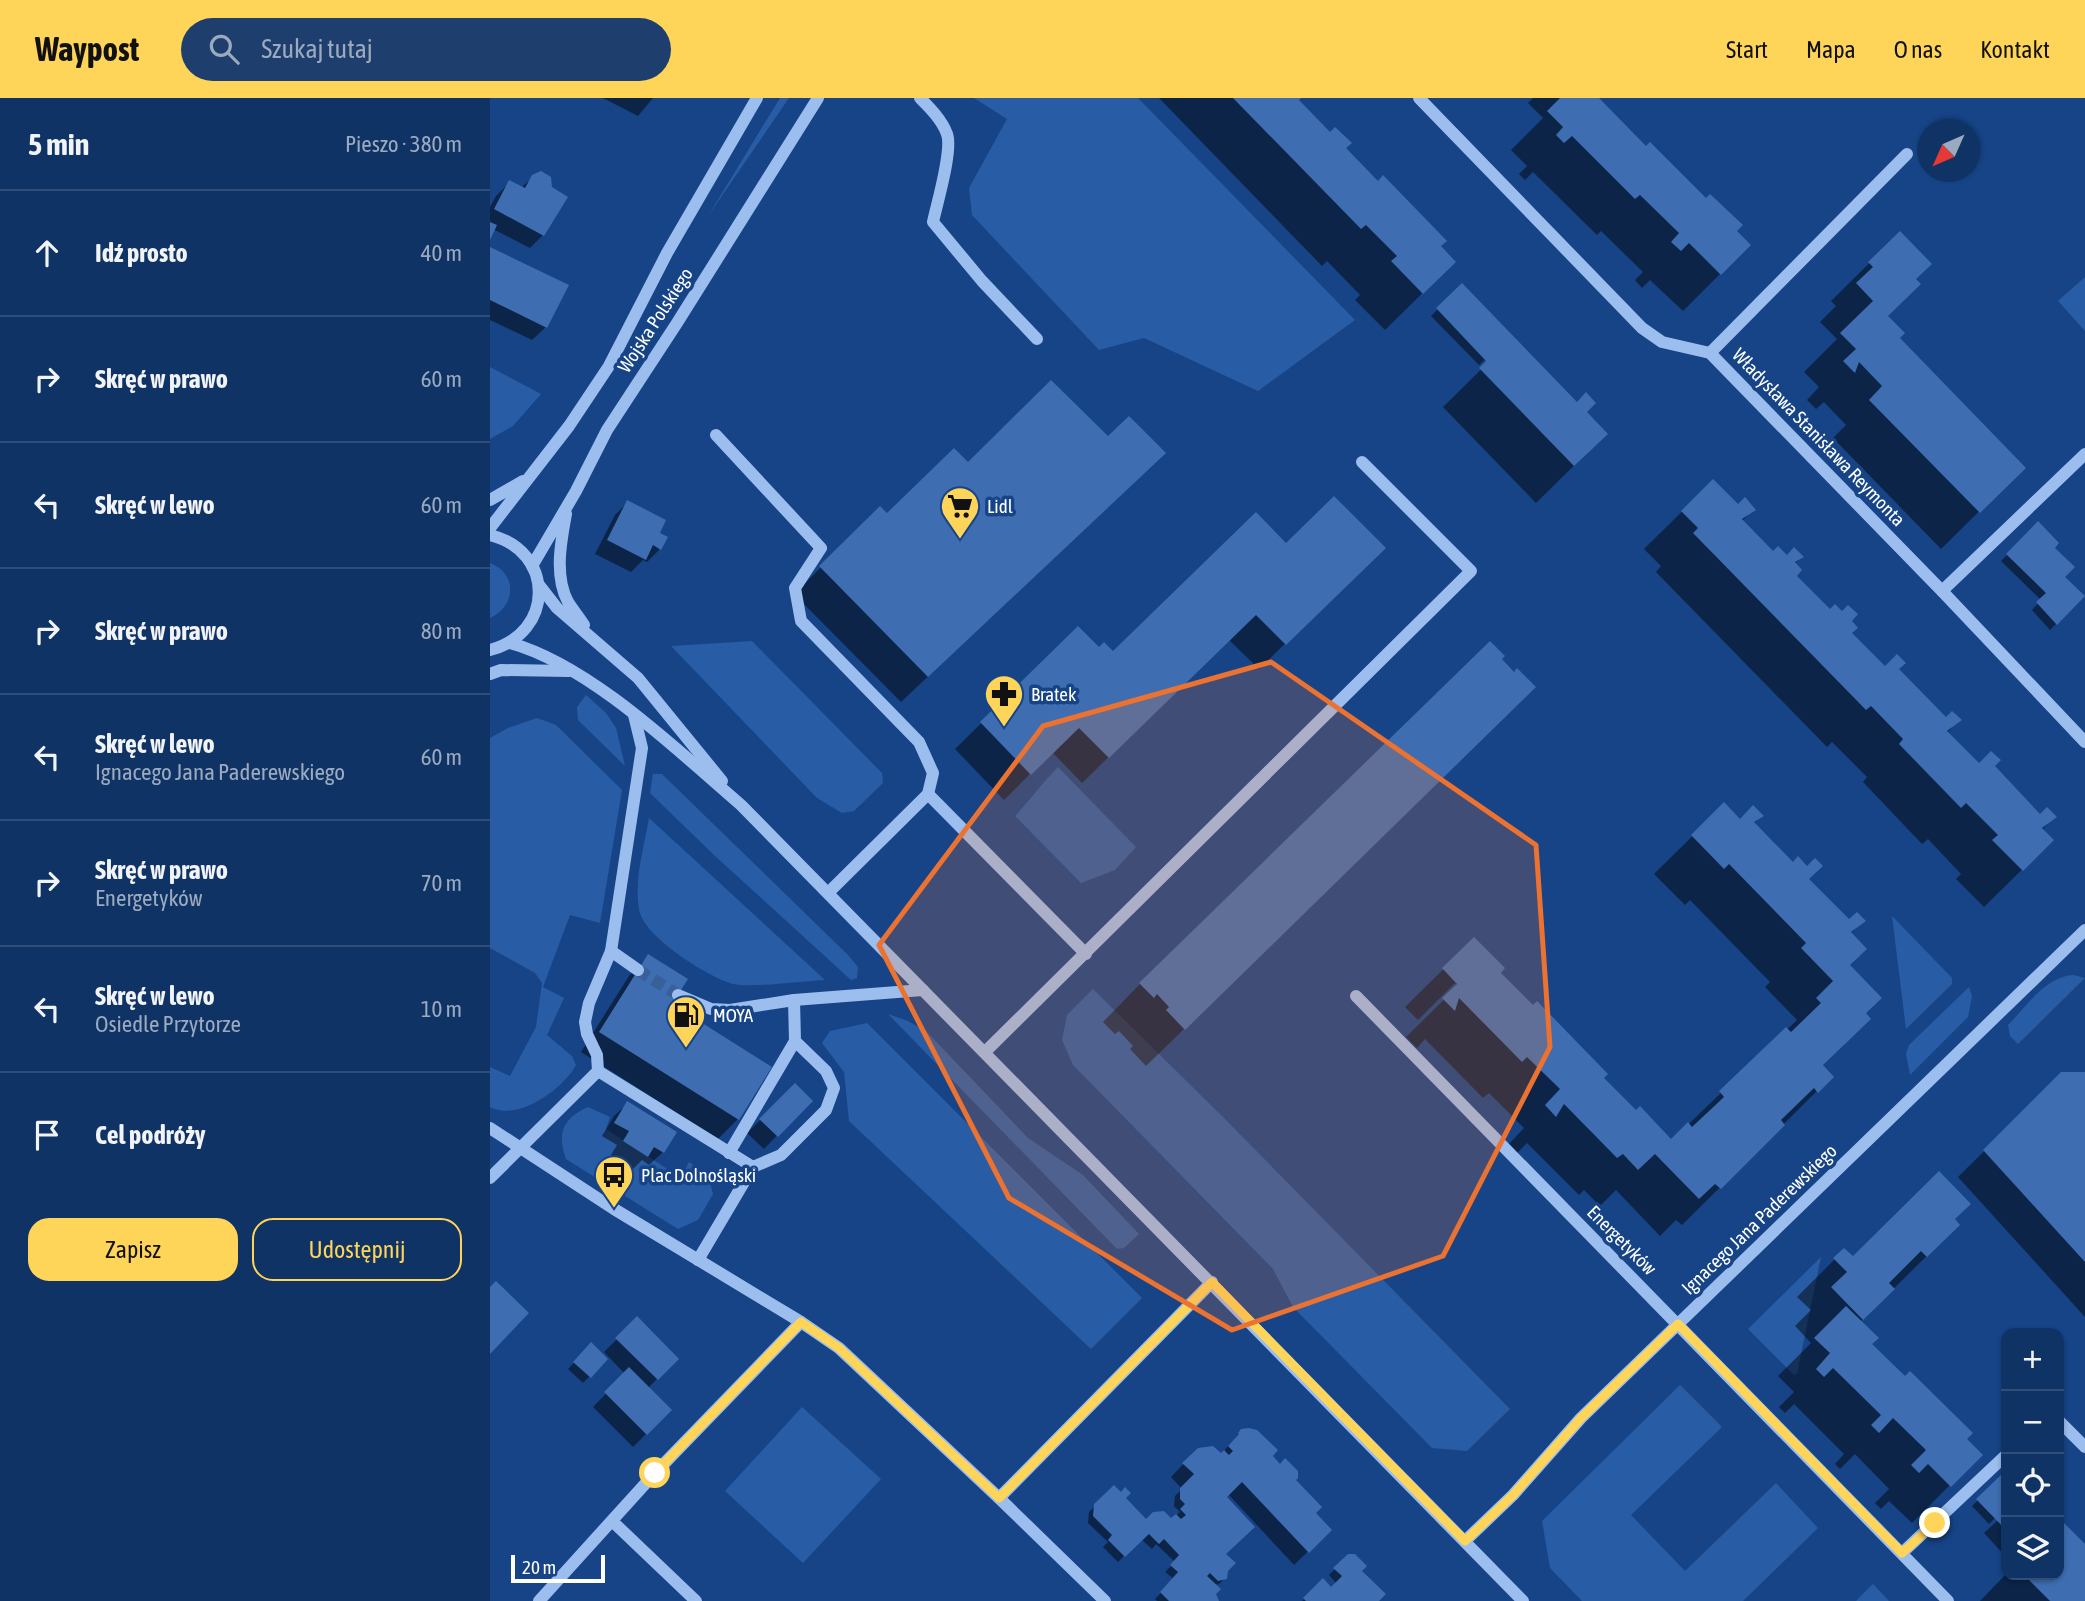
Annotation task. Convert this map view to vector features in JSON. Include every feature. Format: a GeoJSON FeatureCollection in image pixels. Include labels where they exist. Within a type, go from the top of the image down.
{"type":"FeatureCollection","features":[{"type":"Feature","properties":{"kind":"street","name":"Wojska Polskiego"},"geometry":{"type":"LineString","coordinates":[[490,528],[569,426],[609,366],[667,253],[757,98]]}},
{"type":"Feature","properties":{"kind":"street","name":"Wojska Polskiego"},"geometry":{"type":"LineString","coordinates":[[533,566],[607,430],[818,98]]}},
{"type":"Feature","properties":{"kind":"street"},"geometry":{"type":"LineString","coordinates":[[920,98],[934,113],[948,135],[946,164],[933,222],[982,281],[1037,339]]}},
{"type":"Feature","properties":{"kind":"street","name":"Władysława Stanisława Reymonta"},"geometry":{"type":"LineString","coordinates":[[1419,98],[1643,328],[1662,342],[1710,353],[2085,742]]}},
{"type":"Feature","properties":{"kind":"street"},"geometry":{"type":"LineString","coordinates":[[1710,353],[1907,154]]}},
{"type":"Feature","properties":{"kind":"street"},"geometry":{"type":"LineString","coordinates":[[716,435],[821,548],[795,588],[801,621],[919,742],[933,773],[928,794],[829,892]]}},
{"type":"Feature","properties":{"kind":"street"},"geometry":{"type":"LineString","coordinates":[[1942,591],[2085,454]]}},
{"type":"Feature","properties":{"kind":"street"},"geometry":{"type":"LineString","coordinates":[[985,1052],[1471,571],[1362,462]]}},
{"type":"Feature","properties":{"kind":"street"},"geometry":{"type":"LineString","coordinates":[[490,500],[530,478]]}},
{"type":"Feature","properties":{"kind":"street"},"geometry":{"type":"LineString","coordinates":[[568,504],[561,541],[560,573],[567,600],[594,640]]}},
{"type":"Feature","properties":{"kind":"street"},"geometry":{"type":"LineString","coordinates":[[490,535],[504,538],[521,550],[533,566],[538,585],[538,602],[533,618],[523,632],[510,643],[490,650]]}},
{"type":"Feature","properties":{"kind":"street"},"geometry":{"type":"LineString","coordinates":[[538,585],[557,608],[638,678],[741,805]]}},
{"type":"Feature","properties":{"kind":"street"},"geometry":{"type":"LineString","coordinates":[[510,643],[527,648],[585,678],[634,715],[741,805],[1523,1601]]}},
{"type":"Feature","properties":{"kind":"street"},"geometry":{"type":"LineString","coordinates":[[490,674],[501,670],[571,671]]}},
{"type":"Feature","properties":{"kind":"street"},"geometry":{"type":"LineString","coordinates":[[490,1178],[598,1071],[597,1055],[587,1034],[585,1022],[589,1003],[611,951],[642,748],[634,715]]}},
{"type":"Feature","properties":{"kind":"street"},"geometry":{"type":"LineString","coordinates":[[928,794],[1086,954]]}},
{"type":"Feature","properties":{"kind":"street","name":"Ignacego Jana Paderewskiego"},"geometry":{"type":"LineString","coordinates":[[1465,1541],[1513,1495],[1581,1418],[2085,930]]}},
{"type":"Feature","properties":{"kind":"street"},"geometry":{"type":"LineString","coordinates":[[611,951],[638,970]]}},
{"type":"Feature","properties":{"kind":"street"},"geometry":{"type":"LineString","coordinates":[[678,995],[695,1003],[721,1009],[794,1000],[923,990]]}},
{"type":"Feature","properties":{"kind":"street","name":"Energetyków"},"geometry":{"type":"LineString","coordinates":[[1356,996],[1948,1601]]}},
{"type":"Feature","properties":{"kind":"street"},"geometry":{"type":"LineString","coordinates":[[729,1153],[795,1041],[794,1000]]}},
{"type":"Feature","properties":{"kind":"street"},"geometry":{"type":"LineString","coordinates":[[698,1259],[753,1167],[781,1155],[826,1110],[834,1088],[826,1071],[795,1041]]}},
{"type":"Feature","properties":{"kind":"street"},"geometry":{"type":"LineString","coordinates":[[598,1071],[753,1167]]}},
{"type":"Feature","properties":{"kind":"street"},"geometry":{"type":"LineString","coordinates":[[490,1128],[839,1348],[1105,1601]]}},
{"type":"Feature","properties":{"kind":"street"},"geometry":{"type":"LineString","coordinates":[[999,1498],[1212,1282]]}},
{"type":"Feature","properties":{"kind":"street"},"geometry":{"type":"LineString","coordinates":[[539,1601],[655,1473],[801,1322]]}},
{"type":"Feature","properties":{"kind":"street"},"geometry":{"type":"LineString","coordinates":[[2064,1426],[2085,1447]]}},
{"type":"Feature","properties":{"kind":"street"},"geometry":{"type":"LineString","coordinates":[[1902,1553],[2001,1460]]}},
{"type":"Feature","properties":{"kind":"street"},"geometry":{"type":"LineString","coordinates":[[612,1521],[696,1601]]}},
{"type":"Feature","properties":{"kind":"highlighted area"},"geometry":{"type":"Polygon","coordinates":[[[1271,662],[1536,845],[1550,1047],[1443,1256],[1232,1330],[1009,1198],[879,945],[1043,726],[1271,662]]]}},
{"type":"Feature","properties":{"kind":"shaded area"},"geometry":{"type":"Polygon","coordinates":[[[780,98],[789,98],[708,216],[780,98]]]}},
{"type":"Feature","properties":{"kind":"shaded area"},"geometry":{"type":"Polygon","coordinates":[[[974,98],[1138,98],[1355,320],[1258,391],[1144,338],[1099,350],[972,215],[969,188],[1007,119],[974,98]]]}},
{"type":"Feature","properties":{"kind":"shaded area"},"geometry":{"type":"Polygon","coordinates":[[[2085,277],[2085,331],[2058,301],[2085,277]]]}},
{"type":"Feature","properties":{"kind":"shaded area"},"geometry":{"type":"Polygon","coordinates":[[[490,367],[541,394],[513,426],[490,439],[490,367]]]}},
{"type":"Feature","properties":{"kind":"shaded area"},"geometry":{"type":"Polygon","coordinates":[[[490,563],[505,575],[510,590],[505,606],[490,618],[490,563]]]}},
{"type":"Feature","properties":{"kind":"shaded area"},"geometry":{"type":"Polygon","coordinates":[[[752,641],[882,773],[883,783],[854,811],[842,813],[817,798],[671,646],[752,641]]]}},
{"type":"Feature","properties":{"kind":"shaded area"},"geometry":{"type":"Polygon","coordinates":[[[586,695],[606,713],[616,728],[625,766],[578,720],[577,707],[586,695]]]}},
{"type":"Feature","properties":{"kind":"shaded area"},"geometry":{"type":"Polygon","coordinates":[[[537,718],[556,725],[622,790],[600,923],[570,915],[543,987],[564,998],[547,1035],[572,1056],[576,1065],[561,1084],[539,1101],[526,1107],[501,1110],[490,1107],[490,1067],[510,1076],[536,1027],[542,983],[535,973],[490,948],[490,738],[508,728],[537,718]]]}},
{"type":"Feature","properties":{"kind":"shaded area"},"geometry":{"type":"Polygon","coordinates":[[[1058,767],[1136,847],[1115,870],[1081,883],[1015,816],[1058,767]]]}},
{"type":"Feature","properties":{"kind":"shaded area"},"geometry":{"type":"Polygon","coordinates":[[[653,774],[662,774],[848,955],[858,967],[857,978],[851,980],[650,793],[653,774]]]}},
{"type":"Feature","properties":{"kind":"shaded area"},"geometry":{"type":"Polygon","coordinates":[[[649,818],[825,980],[764,985],[733,984],[708,973],[663,943],[643,920],[639,909],[639,875],[649,818]]]}},
{"type":"Feature","properties":{"kind":"shaded area"},"geometry":{"type":"Polygon","coordinates":[[[1892,916],[1952,978],[1952,984],[1906,1029],[1892,916]]]}},
{"type":"Feature","properties":{"kind":"shaded area"},"geometry":{"type":"Polygon","coordinates":[[[2073,975],[2085,978],[2018,1044],[2010,1036],[2008,1025],[2045,987],[2063,977],[2073,975]]]}},
{"type":"Feature","properties":{"kind":"shaded area"},"geometry":{"type":"Polygon","coordinates":[[[1969,987],[1972,996],[1968,1017],[1910,1075],[1906,1054],[1909,1045],[1969,987]]]}},
{"type":"Feature","properties":{"kind":"shaded area"},"geometry":{"type":"Polygon","coordinates":[[[1093,989],[1510,1409],[1467,1451],[1432,1448],[1293,1307],[1273,1269],[1073,1065],[1062,1040],[1067,1015],[1093,989]]]}},
{"type":"Feature","properties":{"kind":"shaded area"},"geometry":{"type":"Polygon","coordinates":[[[888,1014],[927,1032],[1028,1138],[1083,1175],[1139,1234],[1124,1248],[1117,1249],[888,1014]]]}},
{"type":"Feature","properties":{"kind":"shaded area"},"geometry":{"type":"Polygon","coordinates":[[[867,1023],[1142,1298],[1091,1349],[849,1121],[844,1072],[822,1043],[830,1031],[867,1023]]]}},
{"type":"Feature","properties":{"kind":"shaded area"},"geometry":{"type":"Polygon","coordinates":[[[588,1107],[610,1117],[606,1129],[681,1178],[689,1162],[708,1175],[713,1194],[698,1220],[678,1229],[566,1159],[562,1142],[564,1128],[572,1117],[588,1107]]]}},
{"type":"Feature","properties":{"kind":"shaded area"},"geometry":{"type":"Polygon","coordinates":[[[1821,1257],[1797,1374],[1794,1375],[1748,1329],[1821,1257]]]}},
{"type":"Feature","properties":{"kind":"shaded area"},"geometry":{"type":"Polygon","coordinates":[[[1680,1385],[1722,1427],[1631,1515],[1685,1571],[1776,1483],[1818,1528],[1743,1601],[1582,1601],[1550,1568],[1542,1521],[1680,1385]]]}},
{"type":"Feature","properties":{"kind":"shaded area"},"geometry":{"type":"Polygon","coordinates":[[[802,1407],[881,1479],[803,1563],[725,1491],[802,1407]]]}},
{"type":"Feature","properties":{"kind":"shaded area"},"geometry":{"type":"Polygon","coordinates":[[[1873,1584],[1889,1601],[1856,1601],[1873,1584]]]}},
{"type":"Feature","properties":{"kind":"building"},"geometry":{"type":"Polygon","coordinates":[[[1233,98],[1301,98],[1299,100],[1330,132],[1335,127],[1352,143],[1346,148],[1378,181],[1383,175],[1447,241],[1441,246],[1456,262],[1423,294],[1391,261],[1397,256],[1366,225],[1361,229],[1233,98]]]}},
{"type":"Feature","properties":{"kind":"building"},"geometry":{"type":"Polygon","coordinates":[[[1560,98],[1599,98],[1646,146],[1650,142],[1706,198],[1710,194],[1743,225],[1737,231],[1751,245],[1721,275],[1689,243],[1681,251],[1671,242],[1679,233],[1640,195],[1635,199],[1572,136],[1564,143],[1556,135],[1563,127],[1547,111],[1560,98]]]}},
{"type":"Feature","properties":{"kind":"building"},"geometry":{"type":"Polygon","coordinates":[[[541,171],[551,177],[552,187],[568,197],[544,236],[494,209],[509,180],[525,188],[532,175],[541,171]]]}},
{"type":"Feature","properties":{"kind":"building"},"geometry":{"type":"Polygon","coordinates":[[[490,222],[497,225],[490,240],[490,222]]]}},
{"type":"Feature","properties":{"kind":"building"},"geometry":{"type":"Polygon","coordinates":[[[1900,231],[1932,264],[1916,279],[1921,284],[1888,316],[1905,333],[1900,338],[2026,468],[1980,513],[1869,400],[1882,386],[1859,362],[1855,373],[1843,361],[1856,349],[1840,333],[1873,301],[1856,283],[1873,267],[1868,262],[1900,231]]]}},
{"type":"Feature","properties":{"kind":"building"},"geometry":{"type":"Polygon","coordinates":[[[490,247],[569,285],[547,328],[490,300],[490,247]]]}},
{"type":"Feature","properties":{"kind":"building"},"geometry":{"type":"Polygon","coordinates":[[[1462,283],[1577,402],[1586,392],[1596,403],[1587,412],[1608,434],[1574,466],[1479,368],[1486,361],[1436,308],[1462,283]]]}},
{"type":"Feature","properties":{"kind":"building","name":"Lidl"},"geometry":{"type":"Polygon","coordinates":[[[1051,380],[1108,436],[1129,416],[1166,453],[928,677],[819,566],[880,506],[887,513],[954,448],[968,462],[1051,380]]]}},
{"type":"Feature","properties":{"kind":"building"},"geometry":{"type":"Polygon","coordinates":[[[1713,479],[1738,504],[1745,497],[1756,510],[1742,519],[1773,551],[1778,546],[1787,555],[1794,547],[1804,557],[1795,562],[1802,570],[1797,576],[1830,609],[1835,604],[1842,611],[1848,605],[1858,614],[1852,621],[1858,628],[1852,633],[1885,666],[1897,654],[1906,663],[1899,669],[1946,717],[1952,711],[1962,720],[1947,731],[1979,763],[1991,751],[2001,760],[1995,766],[2040,814],[2047,807],[2057,817],[2042,828],[2054,840],[2023,871],[1992,840],[1998,835],[1966,803],[1961,808],[1899,744],[1903,739],[1871,706],[1866,710],[1693,533],[1698,528],[1681,511],[1713,479]]]}},
{"type":"Feature","properties":{"kind":"building"},"geometry":{"type":"Polygon","coordinates":[[[1334,496],[1386,548],[1286,645],[1256,615],[1109,758],[1079,728],[1031,775],[980,722],[1078,626],[1099,647],[1104,642],[1113,651],[1256,512],[1286,543],[1334,496]]]}},
{"type":"Feature","properties":{"kind":"building"},"geometry":{"type":"Polygon","coordinates":[[[627,500],[666,520],[660,533],[668,537],[661,550],[653,545],[646,560],[607,540],[627,500]]]}},
{"type":"Feature","properties":{"kind":"building"},"geometry":{"type":"Polygon","coordinates":[[[2038,521],[2059,543],[2055,548],[2075,567],[2065,577],[2085,596],[2057,625],[2036,602],[2046,593],[2006,554],[2038,521]]]}},
{"type":"Feature","properties":{"kind":"building"},"geometry":{"type":"Polygon","coordinates":[[[1490,641],[1505,656],[1502,659],[1514,672],[1517,668],[1536,687],[1185,1030],[1166,1010],[1169,1007],[1157,994],[1154,998],[1139,983],[1490,641]]]}},
{"type":"Feature","properties":{"kind":"building"},"geometry":{"type":"Polygon","coordinates":[[[1724,802],[1740,819],[1753,805],[1764,816],[1754,822],[1793,862],[1798,856],[1807,866],[1815,858],[1823,866],[1809,879],[1849,919],[1857,912],[1866,921],[1851,932],[1867,949],[1850,965],[1882,998],[1866,1013],[1871,1019],[1823,1065],[1834,1077],[1818,1093],[1814,1088],[1781,1120],[1785,1125],[1721,1189],[1715,1184],[1699,1199],[1655,1154],[1638,1170],[1623,1154],[1617,1158],[1564,1104],[1556,1117],[1545,1105],[1560,1089],[1527,1057],[1522,1062],[1459,998],[1455,1011],[1442,998],[1457,984],[1442,968],[1474,937],[1505,968],[1501,973],[1533,1005],[1537,1001],[1608,1074],[1604,1078],[1636,1110],[1640,1106],[1671,1139],[1688,1122],[1692,1127],[1724,1097],[1719,1091],[1786,1027],[1791,1032],[1821,1003],[1816,998],[1833,981],[1801,948],[1806,943],[1729,864],[1724,869],[1691,835],[1724,802]]]}},
{"type":"Feature","properties":{"kind":"building","name":"MOYA"},"geometry":{"type":"Polygon","coordinates":[[[648,954],[688,979],[672,1004],[772,1067],[739,1120],[599,1032],[648,954]]]}},
{"type":"Feature","properties":{"kind":"building"},"geometry":{"type":"Polygon","coordinates":[[[2061,1072],[2085,1072],[2085,1262],[1983,1150],[2061,1072]]]}},
{"type":"Feature","properties":{"kind":"building"},"geometry":{"type":"Polygon","coordinates":[[[795,1083],[813,1101],[778,1137],[759,1119],[795,1083]]]}},
{"type":"Feature","properties":{"kind":"building"},"geometry":{"type":"Polygon","coordinates":[[[627,1101],[677,1132],[664,1153],[654,1147],[648,1157],[623,1141],[629,1131],[614,1123],[627,1101]]]}},
{"type":"Feature","properties":{"kind":"building"},"geometry":{"type":"Polygon","coordinates":[[[1939,1171],[1971,1204],[1955,1219],[1960,1225],[1927,1257],[1921,1251],[1889,1283],[1895,1289],[1863,1320],[1831,1287],[1847,1272],[1833,1258],[1844,1248],[1853,1256],[1939,1171]]]}},
{"type":"Feature","properties":{"kind":"building"},"geometry":{"type":"Polygon","coordinates":[[[496,1281],[529,1313],[490,1354],[490,1287],[496,1281]]]}},
{"type":"Feature","properties":{"kind":"building"},"geometry":{"type":"Polygon","coordinates":[[[1846,1306],[1879,1338],[1872,1344],[1905,1376],[1910,1371],[1973,1433],[1967,1439],[1983,1455],[1951,1487],[1928,1464],[1919,1473],[1911,1465],[1926,1450],[1893,1418],[1879,1433],[1871,1425],[1881,1415],[1833,1368],[1824,1377],[1816,1369],[1830,1353],[1814,1338],[1846,1306]]]}},
{"type":"Feature","properties":{"kind":"building"},"geometry":{"type":"Polygon","coordinates":[[[637,1316],[679,1359],[658,1380],[615,1338],[637,1316]]]}},
{"type":"Feature","properties":{"kind":"building"},"geometry":{"type":"Polygon","coordinates":[[[591,1342],[608,1359],[591,1378],[573,1362],[591,1342]]]}},
{"type":"Feature","properties":{"kind":"building"},"geometry":{"type":"Polygon","coordinates":[[[629,1367],[672,1410],[647,1435],[604,1392],[629,1367]]]}},
{"type":"Feature","properties":{"kind":"building"},"geometry":{"type":"Polygon","coordinates":[[[1241,1429],[1257,1430],[1278,1450],[1273,1456],[1280,1464],[1285,1458],[1298,1471],[1296,1480],[1322,1507],[1316,1513],[1332,1530],[1309,1553],[1242,1482],[1227,1497],[1255,1527],[1226,1554],[1236,1563],[1228,1571],[1227,1579],[1218,1581],[1210,1573],[1207,1576],[1221,1589],[1216,1594],[1219,1601],[1169,1601],[1160,1592],[1178,1572],[1170,1565],[1179,1555],[1164,1539],[1159,1544],[1149,1534],[1125,1557],[1108,1540],[1112,1535],[1093,1516],[1094,1504],[1114,1485],[1121,1492],[1125,1487],[1131,1493],[1126,1498],[1146,1519],[1153,1512],[1164,1511],[1171,1518],[1176,1514],[1181,1519],[1186,1515],[1180,1509],[1185,1504],[1180,1499],[1180,1488],[1194,1474],[1182,1463],[1198,1448],[1213,1446],[1221,1453],[1224,1450],[1229,1455],[1233,1451],[1228,1446],[1241,1429]]]}},
{"type":"Feature","properties":{"kind":"building"},"geometry":{"type":"Polygon","coordinates":[[[2001,1475],[2001,1525],[1976,1499],[2001,1475]]]}},
{"type":"Feature","properties":{"kind":"building"},"geometry":{"type":"Polygon","coordinates":[[[2064,1523],[2085,1544],[2085,1601],[2050,1601],[2029,1580],[2064,1580],[2064,1523]]]}},
{"type":"Feature","properties":{"kind":"building"},"geometry":{"type":"Polygon","coordinates":[[[1348,1554],[1355,1554],[1367,1566],[1362,1571],[1386,1594],[1379,1601],[1306,1601],[1303,1598],[1323,1578],[1331,1587],[1342,1576],[1333,1568],[1348,1554]]]}},
{"type":"Feature","properties":{"kind":"tunnel"},"geometry":{"type":"LineString","coordinates":[[638,970],[678,995]]}},
{"type":"Feature","properties":{"kind":"place","name":"Lidl"},"geometry":{"type":"Point","coordinates":[960,540]}},
{"type":"Feature","properties":{"kind":"place","name":"Bratek"},"geometry":{"type":"Point","coordinates":[1004,728]}},
{"type":"Feature","properties":{"kind":"place","name":"MOYA"},"geometry":{"type":"Point","coordinates":[686,1049]}},
{"type":"Feature","properties":{"kind":"place","name":"Plac Dolnośląski"},"geometry":{"type":"Point","coordinates":[614,1209]}},
{"type":"Feature","properties":{"kind":"route"},"geometry":{"type":"LineString","coordinates":[[655,1473],[801,1322],[839,1348],[999,1498],[1212,1282],[1465,1541],[1513,1495],[1581,1418],[1678,1324],[1902,1553],[1935,1523]]}}]}
